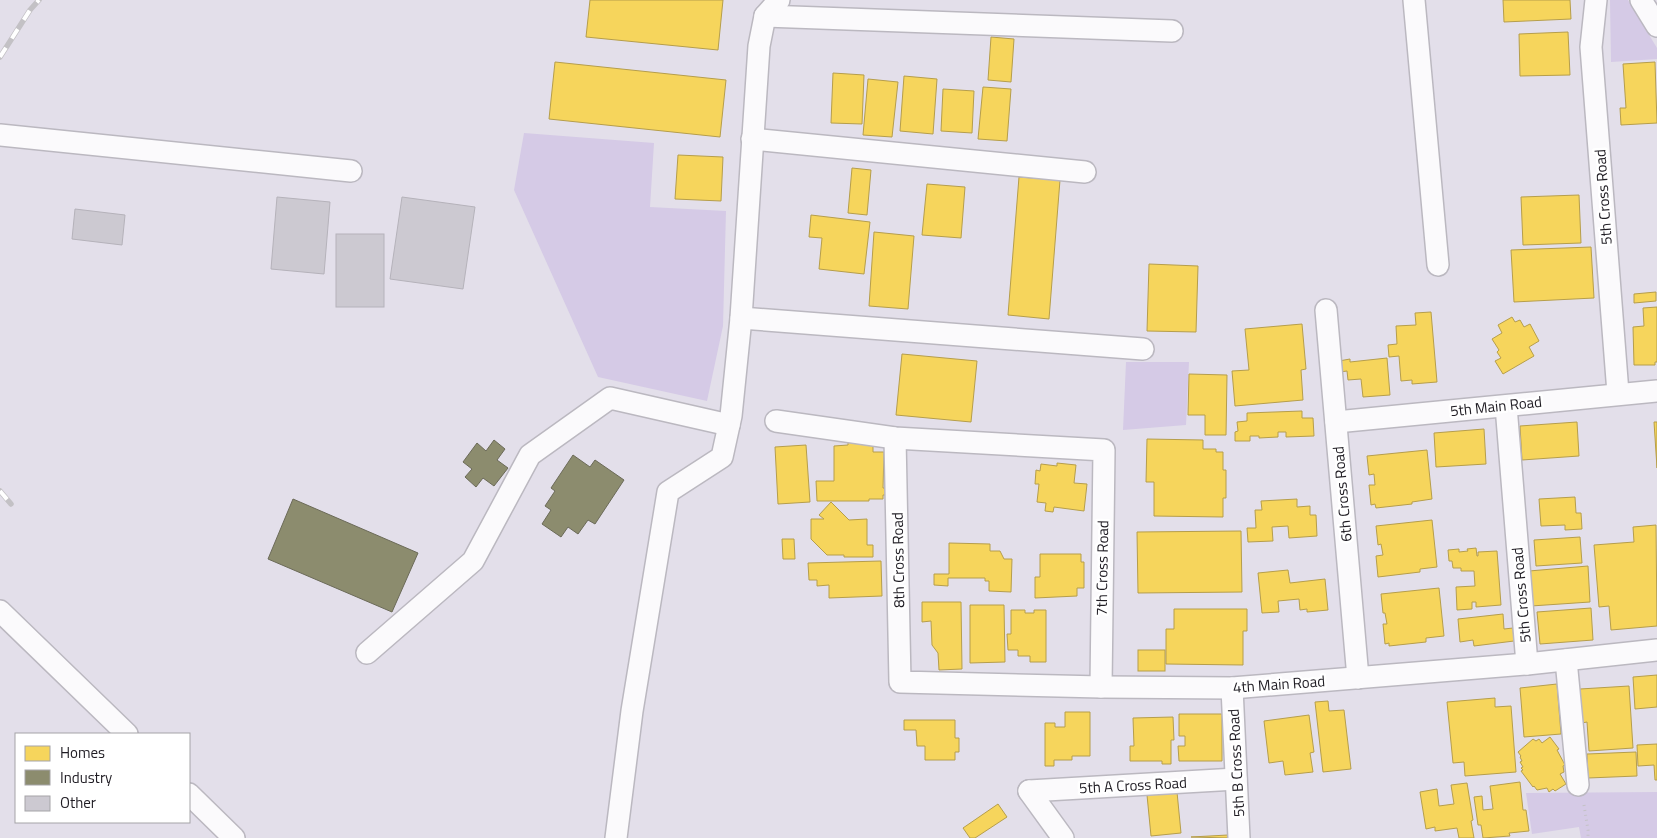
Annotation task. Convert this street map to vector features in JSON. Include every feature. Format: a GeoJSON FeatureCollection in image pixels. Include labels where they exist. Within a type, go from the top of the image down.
{"type":"FeatureCollection","features":[{"type":"Feature","properties":{"kind":"street"},"geometry":{"type":"LineString","coordinates":[[1414,0],[1438,265]]}},
{"type":"Feature","properties":{"kind":"street","name":"5th Cross Road"},"geometry":{"type":"LineString","coordinates":[[1596,0],[1591,47],[1618,393]]}},
{"type":"Feature","properties":{"kind":"street"},"geometry":{"type":"LineString","coordinates":[[1641,0],[1657,26]]}},
{"type":"Feature","properties":{"kind":"street"},"geometry":{"type":"LineString","coordinates":[[616,838],[632,711],[668,492],[722,457],[731,416],[741,318],[758,46],[772,8],[1172,31]]}},
{"type":"Feature","properties":{"kind":"street"},"geometry":{"type":"LineString","coordinates":[[0,135],[351,172]]}},
{"type":"Feature","properties":{"kind":"street"},"geometry":{"type":"LineString","coordinates":[[752,140],[1085,172]]}},
{"type":"Feature","properties":{"kind":"street","name":"6th Cross Road"},"geometry":{"type":"LineString","coordinates":[[1326,310],[1358,678]]}},
{"type":"Feature","properties":{"kind":"street"},"geometry":{"type":"LineString","coordinates":[[741,318],[1143,349]]}},
{"type":"Feature","properties":{"kind":"street","name":"5th Main Road"},"geometry":{"type":"LineString","coordinates":[[1336,422],[1657,390]]}},
{"type":"Feature","properties":{"kind":"street"},"geometry":{"type":"LineString","coordinates":[[367,653],[473,560],[530,455],[610,398],[729,425]]}},
{"type":"Feature","properties":{"kind":"street","name":"5th Cross Road"},"geometry":{"type":"LineString","coordinates":[[1506,406],[1527,664]]}},
{"type":"Feature","properties":{"kind":"street"},"geometry":{"type":"LineString","coordinates":[[776,421],[895,438]]}},
{"type":"Feature","properties":{"kind":"street","name":"7th Cross Road"},"geometry":{"type":"LineString","coordinates":[[895,438],[1104,450],[1101,687]]}},
{"type":"Feature","properties":{"kind":"street","name":"8th Cross Road"},"geometry":{"type":"LineString","coordinates":[[895,438],[900,682]]}},
{"type":"Feature","properties":{"kind":"street"},"geometry":{"type":"LineString","coordinates":[[0,611],[126,733]]}},
{"type":"Feature","properties":{"kind":"street","name":"4th Main Road"},"geometry":{"type":"LineString","coordinates":[[900,682],[1232,688],[1527,664],[1657,650]]}},
{"type":"Feature","properties":{"kind":"street"},"geometry":{"type":"LineString","coordinates":[[1566,660],[1578,785]]}},
{"type":"Feature","properties":{"kind":"street","name":"5th B Cross Road"},"geometry":{"type":"LineString","coordinates":[[1232,688],[1239,838]]}},
{"type":"Feature","properties":{"kind":"street","name":"5th A Cross Road"},"geometry":{"type":"LineString","coordinates":[[1063,838],[1029,791],[1236,779]]}},
{"type":"Feature","properties":{"kind":"street"},"geometry":{"type":"LineString","coordinates":[[190,795],[234,838]]}},
{"type":"Feature","properties":{"kind":"path"},"geometry":{"type":"LineString","coordinates":[[1578,785],[1587,817],[1588,838]]}},
{"type":"Feature","properties":{"kind":"shaded area"},"geometry":{"type":"Polygon","coordinates":[[[1610,0],[1628,0],[1657,48],[1657,59],[1611,62],[1610,0]]]}},
{"type":"Feature","properties":{"kind":"shaded area"},"geometry":{"type":"Polygon","coordinates":[[[524,133],[654,143],[650,207],[726,211],[723,326],[707,401],[598,377],[514,190],[524,133]]]}},
{"type":"Feature","properties":{"kind":"shaded area"},"geometry":{"type":"Polygon","coordinates":[[[1126,362],[1189,362],[1186,425],[1123,430],[1126,362]]]}},
{"type":"Feature","properties":{"kind":"shaded area"},"geometry":{"type":"Polygon","coordinates":[[[1657,792],[1657,838],[1581,838],[1579,827],[1532,834],[1526,793],[1657,792]]]}},
{"type":"Feature","properties":{"kind":"building: Homes"},"geometry":{"type":"Polygon","coordinates":[[[590,0],[723,0],[718,50],[586,37],[590,0]]]}},
{"type":"Feature","properties":{"kind":"building: Homes"},"geometry":{"type":"Polygon","coordinates":[[[1503,0],[1570,0],[1571,19],[1504,22],[1503,0]]]}},
{"type":"Feature","properties":{"kind":"building: Homes"},"geometry":{"type":"Polygon","coordinates":[[[1568,32],[1570,75],[1520,76],[1519,34],[1568,32]]]}},
{"type":"Feature","properties":{"kind":"building: Homes"},"geometry":{"type":"Polygon","coordinates":[[[991,37],[1014,39],[1011,82],[988,80],[991,37]]]}},
{"type":"Feature","properties":{"kind":"building: Homes"},"geometry":{"type":"Polygon","coordinates":[[[555,62],[726,80],[720,137],[549,119],[555,62]]]}},
{"type":"Feature","properties":{"kind":"building: Homes"},"geometry":{"type":"Polygon","coordinates":[[[1655,62],[1657,123],[1621,125],[1620,108],[1626,108],[1623,64],[1655,62]]]}},
{"type":"Feature","properties":{"kind":"building: Homes"},"geometry":{"type":"Polygon","coordinates":[[[833,73],[864,75],[862,124],[831,123],[833,73]]]}},
{"type":"Feature","properties":{"kind":"building: Homes"},"geometry":{"type":"Polygon","coordinates":[[[904,76],[937,79],[933,134],[900,131],[904,76]]]}},
{"type":"Feature","properties":{"kind":"building: Homes"},"geometry":{"type":"Polygon","coordinates":[[[868,79],[898,82],[892,137],[863,135],[868,79]]]}},
{"type":"Feature","properties":{"kind":"building: Homes"},"geometry":{"type":"Polygon","coordinates":[[[983,87],[1011,89],[1007,141],[978,139],[983,87]]]}},
{"type":"Feature","properties":{"kind":"building: Homes"},"geometry":{"type":"Polygon","coordinates":[[[943,89],[974,91],[972,133],[941,131],[943,89]]]}},
{"type":"Feature","properties":{"kind":"building: Homes"},"geometry":{"type":"Polygon","coordinates":[[[678,155],[723,157],[721,201],[675,199],[678,155]]]}},
{"type":"Feature","properties":{"kind":"building: Homes"},"geometry":{"type":"Polygon","coordinates":[[[852,168],[871,170],[867,215],[848,213],[852,168]]]}},
{"type":"Feature","properties":{"kind":"building: Homes"},"geometry":{"type":"Polygon","coordinates":[[[1019,177],[1060,180],[1049,319],[1008,315],[1019,177]]]}},
{"type":"Feature","properties":{"kind":"building: Homes"},"geometry":{"type":"Polygon","coordinates":[[[927,184],[965,187],[961,238],[922,235],[927,184]]]}},
{"type":"Feature","properties":{"kind":"building: Homes"},"geometry":{"type":"Polygon","coordinates":[[[1579,195],[1581,243],[1523,245],[1521,197],[1579,195]]]}},
{"type":"Feature","properties":{"kind":"building: Homes"},"geometry":{"type":"Polygon","coordinates":[[[811,215],[870,222],[864,274],[819,269],[822,238],[809,237],[811,215]]]}},
{"type":"Feature","properties":{"kind":"building: Homes"},"geometry":{"type":"Polygon","coordinates":[[[874,232],[914,236],[908,309],[869,306],[874,232]]]}},
{"type":"Feature","properties":{"kind":"building: Homes"},"geometry":{"type":"Polygon","coordinates":[[[1591,247],[1594,298],[1514,302],[1511,250],[1591,247]]]}},
{"type":"Feature","properties":{"kind":"building: Homes"},"geometry":{"type":"Polygon","coordinates":[[[1149,264],[1198,266],[1196,332],[1147,331],[1149,264]]]}},
{"type":"Feature","properties":{"kind":"building: Homes"},"geometry":{"type":"Polygon","coordinates":[[[1656,292],[1656,301],[1634,303],[1634,294],[1656,292]]]}},
{"type":"Feature","properties":{"kind":"building: Homes"},"geometry":{"type":"Polygon","coordinates":[[[1657,307],[1657,362],[1655,362],[1655,365],[1634,365],[1633,327],[1644,326],[1643,308],[1657,307]]]}},
{"type":"Feature","properties":{"kind":"building: Homes"},"geometry":{"type":"Polygon","coordinates":[[[1431,312],[1437,382],[1412,384],[1412,380],[1401,381],[1399,356],[1389,357],[1388,345],[1397,344],[1396,326],[1416,325],[1415,313],[1431,312]]]}},
{"type":"Feature","properties":{"kind":"building: Homes"},"geometry":{"type":"Polygon","coordinates":[[[1512,317],[1515,322],[1520,320],[1524,327],[1530,324],[1539,341],[1529,347],[1534,356],[1503,374],[1495,361],[1501,358],[1497,352],[1499,350],[1492,339],[1502,333],[1498,325],[1512,317]]]}},
{"type":"Feature","properties":{"kind":"building: Homes"},"geometry":{"type":"Polygon","coordinates":[[[1302,324],[1306,369],[1301,370],[1303,400],[1235,406],[1232,371],[1249,370],[1245,329],[1302,324]]]}},
{"type":"Feature","properties":{"kind":"building: Homes"},"geometry":{"type":"Polygon","coordinates":[[[902,354],[977,361],[971,422],[896,415],[902,354]]]}},
{"type":"Feature","properties":{"kind":"building: Homes"},"geometry":{"type":"Polygon","coordinates":[[[1387,358],[1390,395],[1363,397],[1361,379],[1348,380],[1347,371],[1340,372],[1339,361],[1350,359],[1350,362],[1387,358]]]}},
{"type":"Feature","properties":{"kind":"building: Homes"},"geometry":{"type":"Polygon","coordinates":[[[1189,374],[1227,375],[1226,435],[1205,435],[1205,415],[1188,415],[1189,374]]]}},
{"type":"Feature","properties":{"kind":"building: Homes"},"geometry":{"type":"Polygon","coordinates":[[[1302,411],[1302,418],[1313,418],[1314,436],[1286,437],[1286,432],[1278,432],[1278,437],[1259,438],[1259,436],[1250,436],[1250,441],[1235,441],[1235,432],[1238,431],[1237,422],[1247,421],[1247,413],[1302,411]]]}},
{"type":"Feature","properties":{"kind":"building: Homes"},"geometry":{"type":"Polygon","coordinates":[[[1577,422],[1579,456],[1522,460],[1520,426],[1577,422]]]}},
{"type":"Feature","properties":{"kind":"building: Homes"},"geometry":{"type":"Polygon","coordinates":[[[1654,422],[1657,422],[1657,468],[1654,422]]]}},
{"type":"Feature","properties":{"kind":"building: Homes"},"geometry":{"type":"Polygon","coordinates":[[[1484,429],[1486,464],[1436,467],[1434,433],[1484,429]]]}},
{"type":"Feature","properties":{"kind":"building: Homes"},"geometry":{"type":"Polygon","coordinates":[[[1147,439],[1203,440],[1203,449],[1216,449],[1216,452],[1223,452],[1223,470],[1226,470],[1226,498],[1223,498],[1223,517],[1154,516],[1154,482],[1146,482],[1147,439]]]}},
{"type":"Feature","properties":{"kind":"building: Homes"},"geometry":{"type":"Polygon","coordinates":[[[848,442],[873,442],[873,452],[884,452],[883,488],[886,488],[886,495],[883,495],[883,499],[869,499],[869,501],[817,501],[816,481],[834,481],[834,446],[848,445],[848,442]]]}},
{"type":"Feature","properties":{"kind":"building: Homes"},"geometry":{"type":"Polygon","coordinates":[[[806,445],[810,502],[778,504],[775,447],[806,445]]]}},
{"type":"Feature","properties":{"kind":"building: Homes"},"geometry":{"type":"Polygon","coordinates":[[[1427,450],[1432,499],[1412,502],[1412,504],[1376,508],[1375,504],[1371,505],[1369,485],[1375,485],[1374,474],[1369,475],[1367,456],[1427,450]]]}},
{"type":"Feature","properties":{"kind":"building: Homes"},"geometry":{"type":"Polygon","coordinates":[[[1057,463],[1076,465],[1074,483],[1087,484],[1084,511],[1054,507],[1053,512],[1045,511],[1046,503],[1037,502],[1039,484],[1035,484],[1036,470],[1040,471],[1041,464],[1057,466],[1057,463]]]}},
{"type":"Feature","properties":{"kind":"building: Homes"},"geometry":{"type":"Polygon","coordinates":[[[1575,497],[1576,513],[1581,513],[1582,529],[1565,530],[1565,525],[1541,526],[1539,499],[1575,497]]]}},
{"type":"Feature","properties":{"kind":"building: Homes"},"geometry":{"type":"Polygon","coordinates":[[[1297,499],[1297,507],[1310,506],[1310,515],[1316,515],[1317,536],[1289,538],[1288,526],[1272,527],[1273,541],[1248,542],[1247,528],[1256,528],[1255,510],[1262,510],[1261,501],[1297,499]]]}},
{"type":"Feature","properties":{"kind":"building: Homes"},"geometry":{"type":"Polygon","coordinates":[[[831,502],[849,520],[867,519],[867,545],[873,545],[873,557],[827,555],[811,539],[811,519],[824,519],[819,515],[831,502]]]}},
{"type":"Feature","properties":{"kind":"building: Homes"},"geometry":{"type":"Polygon","coordinates":[[[1432,520],[1437,567],[1420,569],[1420,572],[1378,577],[1376,556],[1383,555],[1381,544],[1378,545],[1376,526],[1432,520]]]}},
{"type":"Feature","properties":{"kind":"building: Homes"},"geometry":{"type":"Polygon","coordinates":[[[1656,525],[1657,626],[1611,630],[1609,606],[1599,607],[1594,545],[1634,542],[1633,527],[1656,525]]]}},
{"type":"Feature","properties":{"kind":"building: Homes"},"geometry":{"type":"Polygon","coordinates":[[[1241,531],[1242,592],[1138,593],[1137,532],[1241,531]]]}},
{"type":"Feature","properties":{"kind":"building: Homes"},"geometry":{"type":"Polygon","coordinates":[[[1580,537],[1582,563],[1536,566],[1534,540],[1580,537]]]}},
{"type":"Feature","properties":{"kind":"building: Homes"},"geometry":{"type":"Polygon","coordinates":[[[782,539],[794,539],[795,559],[783,559],[782,539]]]}},
{"type":"Feature","properties":{"kind":"building: Homes"},"geometry":{"type":"Polygon","coordinates":[[[949,543],[990,544],[990,551],[1000,551],[1004,559],[1012,559],[1011,592],[989,591],[989,581],[985,581],[985,578],[948,578],[948,586],[934,585],[934,574],[949,574],[949,543]]]}},
{"type":"Feature","properties":{"kind":"building: Homes"},"geometry":{"type":"Polygon","coordinates":[[[1476,548],[1477,556],[1478,552],[1497,551],[1501,605],[1476,607],[1476,602],[1472,602],[1472,609],[1457,610],[1456,587],[1475,586],[1474,571],[1461,571],[1461,568],[1453,568],[1452,561],[1449,561],[1448,550],[1459,549],[1459,552],[1476,548]]]}},
{"type":"Feature","properties":{"kind":"building: Homes"},"geometry":{"type":"Polygon","coordinates":[[[1040,554],[1081,554],[1081,562],[1084,562],[1084,588],[1077,588],[1077,596],[1035,598],[1035,577],[1040,577],[1040,554]]]}},
{"type":"Feature","properties":{"kind":"building: Homes"},"geometry":{"type":"Polygon","coordinates":[[[881,561],[882,596],[829,598],[829,585],[817,586],[817,580],[809,580],[808,563],[881,561]]]}},
{"type":"Feature","properties":{"kind":"building: Homes"},"geometry":{"type":"Polygon","coordinates":[[[1588,566],[1590,602],[1531,606],[1529,571],[1588,566]]]}},
{"type":"Feature","properties":{"kind":"building: Homes"},"geometry":{"type":"Polygon","coordinates":[[[1288,570],[1290,583],[1325,579],[1328,610],[1307,612],[1307,609],[1300,610],[1299,599],[1278,601],[1279,612],[1262,613],[1258,573],[1288,570]]]}},
{"type":"Feature","properties":{"kind":"building: Homes"},"geometry":{"type":"Polygon","coordinates":[[[1439,588],[1444,636],[1426,638],[1426,642],[1389,646],[1389,643],[1385,644],[1383,624],[1387,624],[1385,613],[1383,613],[1381,594],[1439,588]]]}},
{"type":"Feature","properties":{"kind":"building: Homes"},"geometry":{"type":"Polygon","coordinates":[[[922,602],[961,602],[962,669],[939,670],[938,653],[932,645],[931,621],[922,622],[922,602]]]}},
{"type":"Feature","properties":{"kind":"building: Homes"},"geometry":{"type":"Polygon","coordinates":[[[970,605],[1004,605],[1005,662],[970,663],[970,605]]]}},
{"type":"Feature","properties":{"kind":"building: Homes"},"geometry":{"type":"Polygon","coordinates":[[[1591,608],[1593,640],[1540,644],[1537,612],[1591,608]]]}},
{"type":"Feature","properties":{"kind":"building: Homes"},"geometry":{"type":"Polygon","coordinates":[[[1174,609],[1247,609],[1247,631],[1243,631],[1243,665],[1166,664],[1166,629],[1174,629],[1174,609]]]}},
{"type":"Feature","properties":{"kind":"building: Homes"},"geometry":{"type":"Polygon","coordinates":[[[1011,610],[1025,610],[1025,613],[1034,613],[1034,610],[1046,610],[1046,662],[1030,662],[1030,656],[1018,656],[1018,650],[1008,650],[1007,634],[1011,634],[1011,610]]]}},
{"type":"Feature","properties":{"kind":"building: Homes"},"geometry":{"type":"Polygon","coordinates":[[[1503,614],[1504,629],[1513,628],[1514,641],[1474,646],[1473,640],[1460,642],[1458,619],[1503,614]]]}},
{"type":"Feature","properties":{"kind":"building: Homes"},"geometry":{"type":"Polygon","coordinates":[[[1138,650],[1165,650],[1165,671],[1138,671],[1138,650]]]}},
{"type":"Feature","properties":{"kind":"building: Homes"},"geometry":{"type":"Polygon","coordinates":[[[1657,675],[1657,707],[1635,709],[1633,677],[1657,675]]]}},
{"type":"Feature","properties":{"kind":"building: Homes"},"geometry":{"type":"Polygon","coordinates":[[[1557,684],[1561,734],[1524,737],[1520,688],[1557,684]]]}},
{"type":"Feature","properties":{"kind":"building: Homes"},"geometry":{"type":"Polygon","coordinates":[[[1629,686],[1633,748],[1589,751],[1587,722],[1582,723],[1580,689],[1629,686]]]}},
{"type":"Feature","properties":{"kind":"building: Homes"},"geometry":{"type":"Polygon","coordinates":[[[1495,698],[1495,707],[1511,706],[1516,772],[1465,776],[1464,762],[1453,763],[1447,702],[1495,698]]]}},
{"type":"Feature","properties":{"kind":"building: Homes"},"geometry":{"type":"Polygon","coordinates":[[[1328,701],[1329,711],[1344,710],[1351,769],[1323,772],[1315,702],[1328,701]]]}},
{"type":"Feature","properties":{"kind":"building: Homes"},"geometry":{"type":"Polygon","coordinates":[[[1065,712],[1090,712],[1090,756],[1072,756],[1072,760],[1054,760],[1054,766],[1045,766],[1045,723],[1055,723],[1055,727],[1065,727],[1065,712]]]}},
{"type":"Feature","properties":{"kind":"building: Homes"},"geometry":{"type":"Polygon","coordinates":[[[1179,714],[1222,714],[1222,761],[1179,761],[1178,746],[1185,746],[1185,736],[1179,736],[1179,714]]]}},
{"type":"Feature","properties":{"kind":"building: Homes"},"geometry":{"type":"Polygon","coordinates":[[[1309,715],[1314,752],[1310,753],[1313,772],[1285,775],[1283,761],[1269,763],[1264,721],[1309,715]]]}},
{"type":"Feature","properties":{"kind":"building: Homes"},"geometry":{"type":"Polygon","coordinates":[[[1173,717],[1174,740],[1171,740],[1171,764],[1162,764],[1162,761],[1130,761],[1130,746],[1134,746],[1133,718],[1173,717]]]}},
{"type":"Feature","properties":{"kind":"building: Homes"},"geometry":{"type":"Polygon","coordinates":[[[904,720],[955,720],[955,738],[959,738],[959,752],[955,752],[955,760],[925,760],[925,746],[917,746],[916,730],[904,730],[904,720]]]}},
{"type":"Feature","properties":{"kind":"building: Homes"},"geometry":{"type":"Polygon","coordinates":[[[1550,737],[1559,749],[1557,750],[1565,765],[1563,766],[1564,772],[1560,774],[1566,784],[1555,791],[1553,789],[1549,792],[1547,788],[1537,790],[1533,787],[1521,771],[1523,767],[1520,762],[1522,761],[1521,756],[1518,752],[1533,739],[1536,741],[1539,739],[1542,743],[1550,737]]]}},
{"type":"Feature","properties":{"kind":"building: Homes"},"geometry":{"type":"Polygon","coordinates":[[[1657,744],[1657,780],[1655,780],[1654,765],[1638,766],[1637,745],[1657,744]]]}},
{"type":"Feature","properties":{"kind":"building: Homes"},"geometry":{"type":"Polygon","coordinates":[[[1636,752],[1637,776],[1588,778],[1587,754],[1636,752]]]}},
{"type":"Feature","properties":{"kind":"building: Homes"},"geometry":{"type":"Polygon","coordinates":[[[1520,782],[1523,810],[1526,810],[1529,831],[1509,833],[1510,836],[1483,838],[1481,825],[1478,825],[1474,797],[1482,796],[1483,810],[1493,809],[1490,786],[1520,782]]]}},
{"type":"Feature","properties":{"kind":"building: Homes"},"geometry":{"type":"Polygon","coordinates":[[[1467,783],[1474,838],[1459,838],[1457,828],[1435,831],[1435,827],[1426,829],[1420,792],[1437,789],[1439,806],[1454,804],[1451,785],[1467,783]]]}},
{"type":"Feature","properties":{"kind":"building: Homes"},"geometry":{"type":"Polygon","coordinates":[[[1177,792],[1181,833],[1151,836],[1147,795],[1177,792]]]}},
{"type":"Feature","properties":{"kind":"building: Homes"},"geometry":{"type":"Polygon","coordinates":[[[998,804],[1007,817],[975,838],[970,838],[963,828],[998,804]]]}},
{"type":"Feature","properties":{"kind":"building: Homes"},"geometry":{"type":"Polygon","coordinates":[[[1228,835],[1228,838],[1191,837],[1228,835]]]}},
{"type":"Feature","properties":{"kind":"building: Industry"},"geometry":{"type":"Polygon","coordinates":[[[494,440],[505,449],[497,460],[508,468],[494,486],[483,478],[476,487],[465,477],[472,469],[463,462],[477,443],[486,451],[494,440]]]}},
{"type":"Feature","properties":{"kind":"building: Industry"},"geometry":{"type":"Polygon","coordinates":[[[573,455],[590,467],[595,460],[624,480],[595,524],[588,520],[578,534],[568,527],[561,537],[542,524],[551,510],[545,506],[555,491],[551,488],[573,455]]]}},
{"type":"Feature","properties":{"kind":"building: Industry"},"geometry":{"type":"Polygon","coordinates":[[[293,499],[418,553],[392,612],[268,559],[293,499]]]}},
{"type":"Feature","properties":{"kind":"building: Other"},"geometry":{"type":"Polygon","coordinates":[[[277,197],[330,202],[324,274],[271,269],[277,197]]]}},
{"type":"Feature","properties":{"kind":"building: Other"},"geometry":{"type":"Polygon","coordinates":[[[402,197],[475,207],[463,289],[390,279],[402,197]]]}},
{"type":"Feature","properties":{"kind":"building: Other"},"geometry":{"type":"Polygon","coordinates":[[[75,209],[125,215],[122,245],[72,239],[75,209]]]}},
{"type":"Feature","properties":{"kind":"building: Other"},"geometry":{"type":"Polygon","coordinates":[[[336,234],[384,234],[384,307],[336,307],[336,234]]]}},
{"type":"Feature","properties":{"kind":"railway"},"geometry":{"type":"LineString","coordinates":[[0,57],[30,10],[39,0]]}},
{"type":"Feature","properties":{"kind":"railway"},"geometry":{"type":"LineString","coordinates":[[0,491],[11,504]]}}]}
